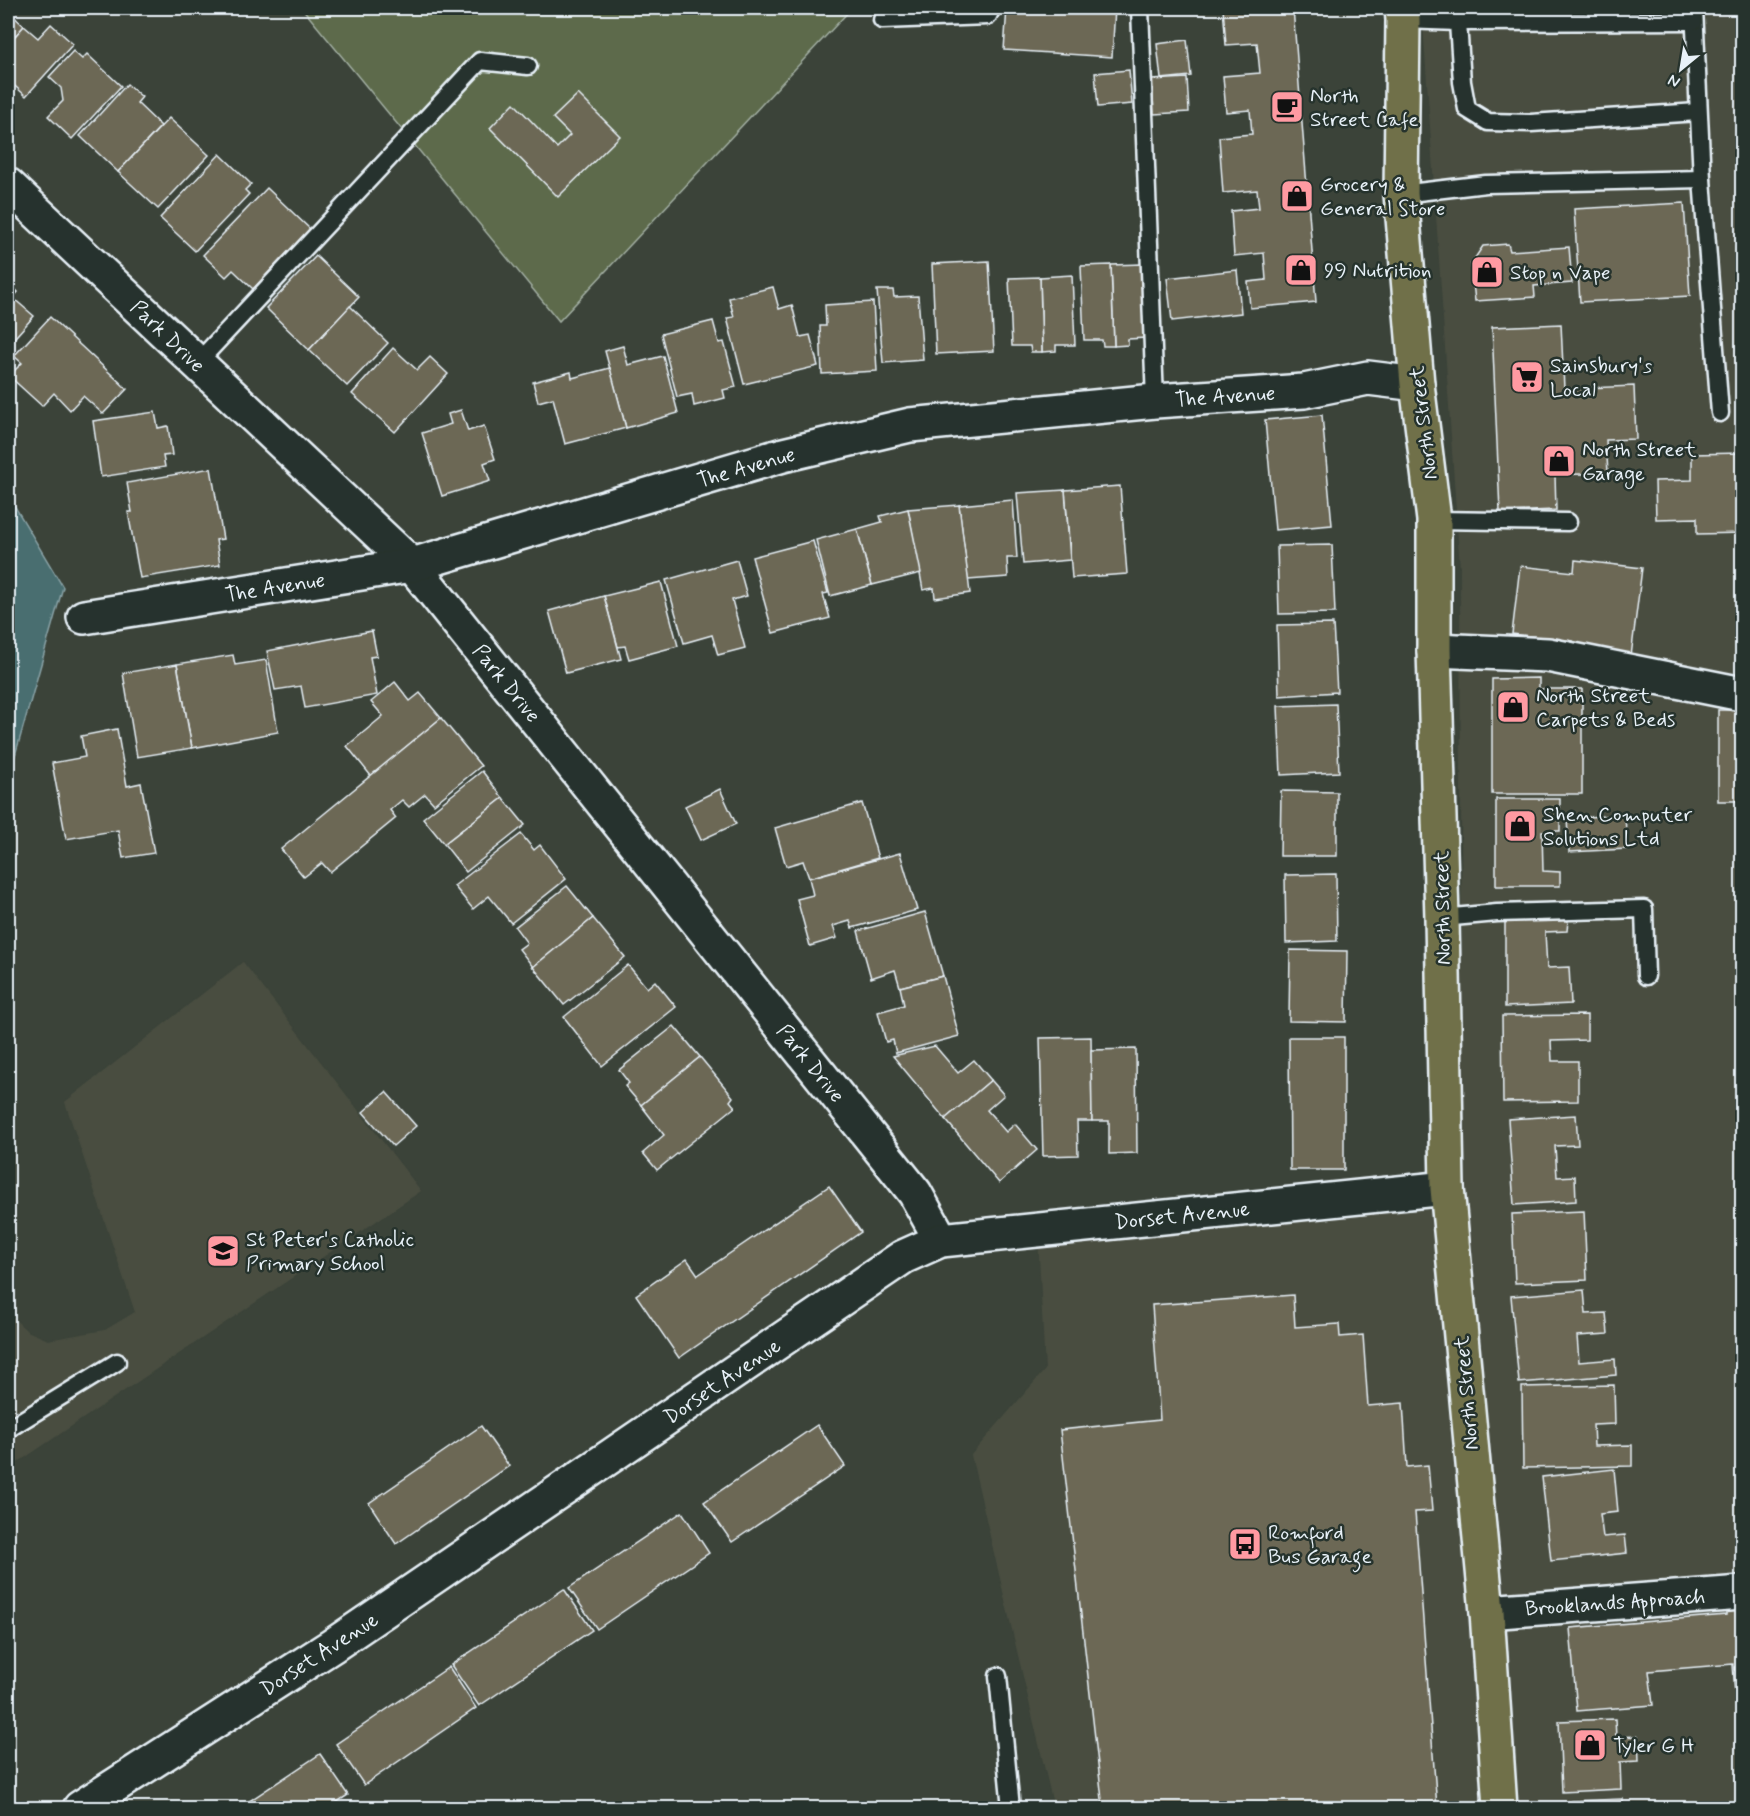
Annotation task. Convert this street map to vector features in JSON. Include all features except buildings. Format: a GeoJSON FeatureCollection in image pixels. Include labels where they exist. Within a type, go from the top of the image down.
{"type":"FeatureCollection","features":[{"type":"Feature","properties":{"kind":"main road","name":"North Street"},"geometry":{"type":"LineString","coordinates":[[1403,14],[1401,194],[1417,384],[1434,520],[1434,650],[1447,1188],[1487,1612],[1500,1809]]}},
{"type":"Feature","properties":{"kind":"street","name":"Park Drive"},"geometry":{"type":"LineString","coordinates":[[8,185],[412,566],[915,1193],[941,1240]]}},
{"type":"Feature","properties":{"kind":"street","name":"The Avenue"},"geometry":{"type":"LineString","coordinates":[[84,617],[412,566],[783,455],[910,425],[1155,401],[1304,391],[1368,378],[1417,384]]}},
{"type":"Feature","properties":{"kind":"street"},"geometry":{"type":"LineString","coordinates":[[1434,650],[1548,655],[1743,694]]}},
{"type":"Feature","properties":{"kind":"street","name":"Dorset Avenue"},"geometry":{"type":"LineString","coordinates":[[80,1809],[332,1646],[903,1257],[941,1240],[1447,1188]]}},
{"type":"Feature","properties":{"kind":"street","name":"Brooklands Approach"},"geometry":{"type":"LineString","coordinates":[[1487,1612],[1743,1593]]}},
{"type":"Feature","properties":{"kind":"lane"},"geometry":{"type":"LineString","coordinates":[[882,20],[988,16],[992,8]]}},
{"type":"Feature","properties":{"kind":"lane"},"geometry":{"type":"LineString","coordinates":[[1140,8],[1155,401]]}},
{"type":"Feature","properties":{"kind":"lane"},"geometry":{"type":"LineString","coordinates":[[1403,14],[1694,14],[1701,178],[1720,413]]}},
{"type":"Feature","properties":{"kind":"lane"},"geometry":{"type":"LineString","coordinates":[[1458,15],[1462,82],[1467,109],[1488,123],[1531,123],[1698,112]]}},
{"type":"Feature","properties":{"kind":"lane"},"geometry":{"type":"LineString","coordinates":[[197,363],[480,61],[528,66]]}},
{"type":"Feature","properties":{"kind":"lane"},"geometry":{"type":"LineString","coordinates":[[1401,194],[1486,184],[1701,178]]}},
{"type":"Feature","properties":{"kind":"lane"},"geometry":{"type":"LineString","coordinates":[[1434,520],[1568,522]]}},
{"type":"Feature","properties":{"kind":"lane"},"geometry":{"type":"LineString","coordinates":[[1442,918],[1497,913],[1644,909],[1646,976]]}},
{"type":"Feature","properties":{"kind":"lane"},"geometry":{"type":"LineString","coordinates":[[8,1429],[117,1362]]}},
{"type":"Feature","properties":{"kind":"lane"},"geometry":{"type":"LineString","coordinates":[[998,1676],[1011,1809]]}},
{"type":"Feature","properties":{"kind":"shaded area"},"geometry":{"type":"Polygon","coordinates":[[[1422,8],[1742,8],[1742,1808],[1054,1808],[971,1455],[1045,1370],[1038,1235],[1463,1207],[1460,568],[1422,8]]]}},
{"type":"Feature","properties":{"kind":"shaded area","name":"St Peter's Catholic Primary School"},"geometry":{"type":"Polygon","coordinates":[[[243,962],[421,1191],[8,1469],[8,1313],[27,1331],[48,1340],[105,1330],[135,1312],[65,1102],[243,962]]]}},
{"type":"Feature","properties":{"kind":"green space"},"geometry":{"type":"Polygon","coordinates":[[[302,8],[852,8],[559,321],[302,8]]]}},
{"type":"Feature","properties":{"kind":"water"},"geometry":{"type":"Polygon","coordinates":[[[8,495],[63,587],[8,780],[8,495]]]}},
{"type":"Feature","properties":{"kind":"place","name":"North Street Cafe"},"geometry":{"type":"Point","coordinates":[1287,107]}},
{"type":"Feature","properties":{"kind":"place","name":"Grocery & General Store"},"geometry":{"type":"Point","coordinates":[1297,196]}},
{"type":"Feature","properties":{"kind":"place","name":"99 Nutrition"},"geometry":{"type":"Point","coordinates":[1301,270]}},
{"type":"Feature","properties":{"kind":"place","name":"Stop n Vape"},"geometry":{"type":"Point","coordinates":[1487,272]}},
{"type":"Feature","properties":{"kind":"place","name":"Sainsbury's Local"},"geometry":{"type":"Point","coordinates":[1527,377]}},
{"type":"Feature","properties":{"kind":"place","name":"North Street Garage"},"geometry":{"type":"Point","coordinates":[1559,461]}},
{"type":"Feature","properties":{"kind":"place","name":"North Street Carpets & Beds"},"geometry":{"type":"Point","coordinates":[1513,707]}},
{"type":"Feature","properties":{"kind":"place","name":"Shen Computer Solutions Ltd"},"geometry":{"type":"Point","coordinates":[1520,826]}},
{"type":"Feature","properties":{"kind":"place","name":"St Peter's Catholic Primary School"},"geometry":{"type":"Point","coordinates":[223,1251]}},
{"type":"Feature","properties":{"kind":"place","name":"Romford Bus Garage"},"geometry":{"type":"Point","coordinates":[1245,1544]}},
{"type":"Feature","properties":{"kind":"place","name":"Tyler G H"},"geometry":{"type":"Point","coordinates":[1590,1745]}}]}
